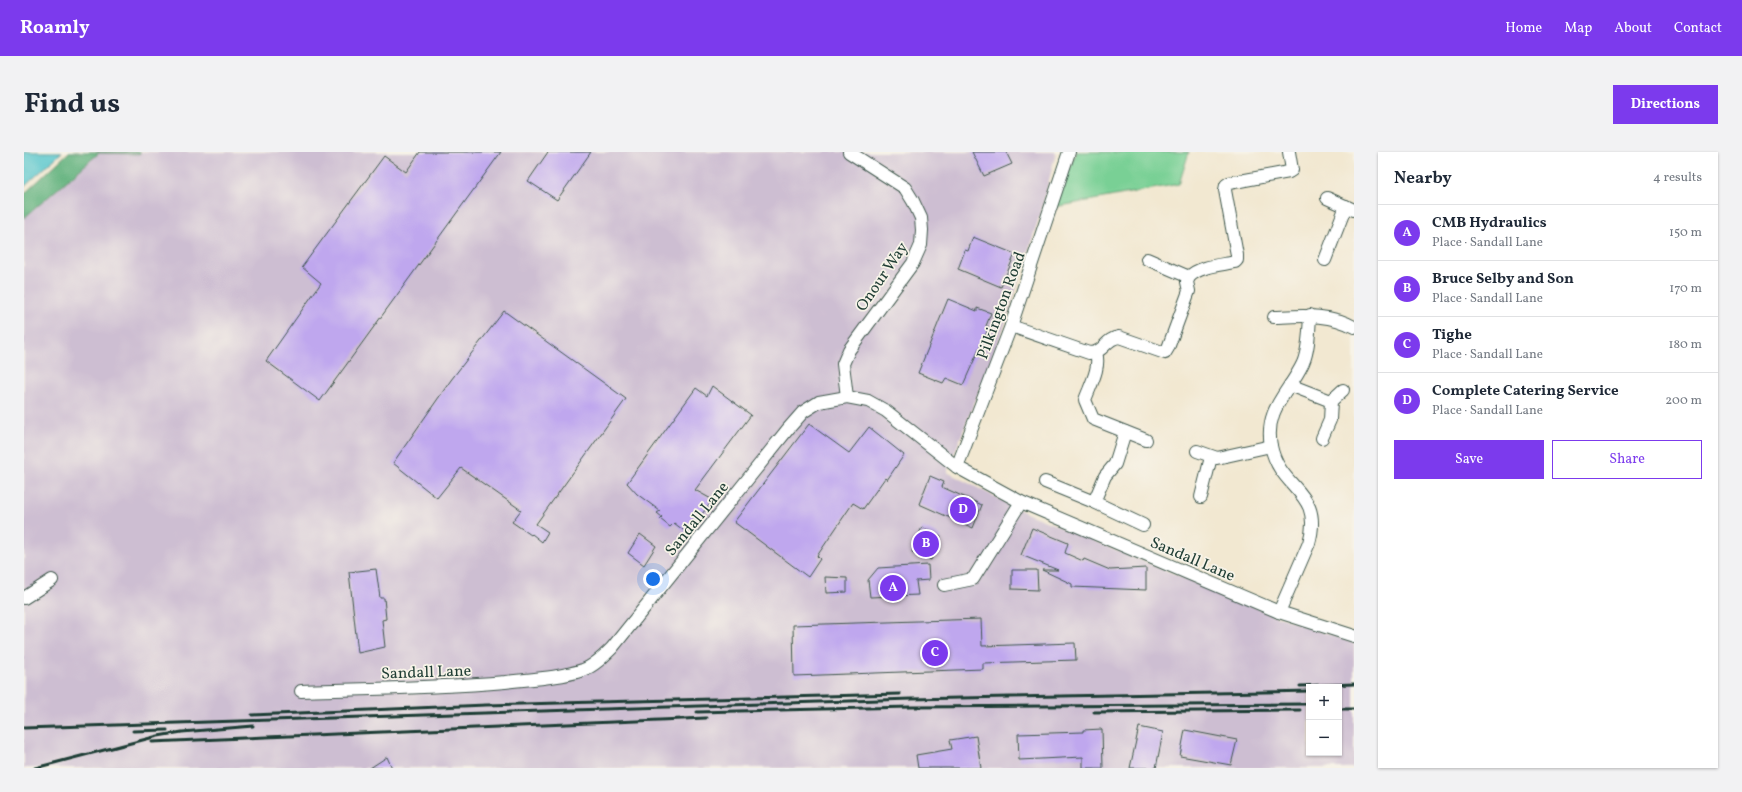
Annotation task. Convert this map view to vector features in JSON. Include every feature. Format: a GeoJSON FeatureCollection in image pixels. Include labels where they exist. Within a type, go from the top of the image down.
{"type":"FeatureCollection","features":[{"type":"Feature","properties":{"kind":"street","name":"Onour Way"},"geometry":{"type":"LineString","coordinates":[[847,397],[843,364],[849,350],[913,263],[921,245],[922,230],[921,218],[905,188],[849,152]]}},
{"type":"Feature","properties":{"kind":"street","name":"Pilkington Road"},"geometry":{"type":"LineString","coordinates":[[956,467],[1011,326],[1069,152]]}},
{"type":"Feature","properties":{"kind":"street"},"geometry":{"type":"LineString","coordinates":[[1011,326],[1089,354],[1096,353],[1101,350],[1112,338],[1119,337],[1166,353],[1189,291],[1187,282],[1192,273],[1235,262],[1237,260],[1225,190],[1226,186],[1229,183],[1289,172],[1292,170],[1289,152]]}},
{"type":"Feature","properties":{"kind":"street"},"geometry":{"type":"LineString","coordinates":[[1325,260],[1350,208],[1327,198]]}},
{"type":"Feature","properties":{"kind":"street"},"geometry":{"type":"LineString","coordinates":[[1147,259],[1189,277]]}},
{"type":"Feature","properties":{"kind":"street"},"geometry":{"type":"LineString","coordinates":[[1274,317],[1310,315],[1353,323]]}},
{"type":"Feature","properties":{"kind":"street"},"geometry":{"type":"LineString","coordinates":[[1279,612],[1310,543],[1313,530],[1313,517],[1310,506],[1306,500],[1280,470],[1271,446],[1271,425],[1276,407],[1282,395],[1290,385],[1303,363],[1307,351],[1310,315]]}},
{"type":"Feature","properties":{"kind":"street"},"geometry":{"type":"LineString","coordinates":[[1096,353],[1098,359],[1085,400],[1093,419],[1146,440]]}},
{"type":"Feature","properties":{"kind":"street"},"geometry":{"type":"LineString","coordinates":[[1290,385],[1331,401]]}},
{"type":"Feature","properties":{"kind":"street"},"geometry":{"type":"LineString","coordinates":[[1322,438],[1330,420],[1331,401],[1343,390]]}},
{"type":"Feature","properties":{"kind":"street","name":"Sandall Lane"},"geometry":{"type":"LineString","coordinates":[[301,691],[455,687],[532,679],[568,674],[585,669],[601,659],[612,648],[803,412],[819,402],[847,397],[868,402],[886,411],[956,467],[1021,502],[1279,612],[1354,636]]}},
{"type":"Feature","properties":{"kind":"street"},"geometry":{"type":"LineString","coordinates":[[1094,502],[1105,476],[1115,464],[1125,432]]}},
{"type":"Feature","properties":{"kind":"street"},"geometry":{"type":"LineString","coordinates":[[1197,451],[1217,458],[1271,446]]}},
{"type":"Feature","properties":{"kind":"street"},"geometry":{"type":"LineString","coordinates":[[1201,497],[1211,457]]}},
{"type":"Feature","properties":{"kind":"street"},"geometry":{"type":"LineString","coordinates":[[1045,482],[1094,502],[1143,525]]}},
{"type":"Feature","properties":{"kind":"street"},"geometry":{"type":"LineString","coordinates":[[944,584],[973,579],[1021,502]]}},
{"type":"Feature","properties":{"kind":"street"},"geometry":{"type":"LineString","coordinates":[[24,598],[52,580]]}},
{"type":"Feature","properties":{"kind":"shaded area"},"geometry":{"type":"Polygon","coordinates":[[[1056,152],[1042,208],[1004,327],[947,472],[1026,513],[1279,617],[1354,643],[1354,768],[24,768],[24,218],[99,153],[1056,152]]]}},
{"type":"Feature","properties":{"kind":"green space"},"geometry":{"type":"Polygon","coordinates":[[[69,152],[141,152],[139,154],[99,153],[24,218],[24,194],[69,152]]]}},
{"type":"Feature","properties":{"kind":"green space"},"geometry":{"type":"Polygon","coordinates":[[[1076,152],[1189,152],[1179,184],[1055,207],[1076,152]]]}},
{"type":"Feature","properties":{"kind":"water"},"geometry":{"type":"Polygon","coordinates":[[[24,152],[62,152],[24,187],[24,152]]]}},
{"type":"Feature","properties":{"kind":"building"},"geometry":{"type":"Polygon","coordinates":[[[420,152],[501,152],[320,401],[266,361],[321,283],[302,267],[384,156],[406,172],[420,152]]]}},
{"type":"Feature","properties":{"kind":"building"},"geometry":{"type":"Polygon","coordinates":[[[548,152],[591,152],[557,200],[528,181],[548,152]]]}},
{"type":"Feature","properties":{"kind":"building"},"geometry":{"type":"Polygon","coordinates":[[[972,152],[1006,152],[1012,164],[984,176],[972,152]]]}},
{"type":"Feature","properties":{"kind":"building"},"geometry":{"type":"Polygon","coordinates":[[[973,237],[1015,254],[1001,287],[958,269],[965,250],[968,251],[973,237]]]}},
{"type":"Feature","properties":{"kind":"building"},"geometry":{"type":"Polygon","coordinates":[[[948,299],[977,311],[977,308],[991,313],[986,326],[989,327],[963,385],[946,378],[943,383],[918,373],[948,299]]]}},
{"type":"Feature","properties":{"kind":"building"},"geometry":{"type":"Polygon","coordinates":[[[504,311],[626,399],[536,524],[548,532],[542,542],[512,522],[521,510],[461,468],[437,498],[393,463],[451,380],[504,311]]]}},
{"type":"Feature","properties":{"kind":"building"},"geometry":{"type":"Polygon","coordinates":[[[712,386],[751,415],[695,490],[713,500],[687,533],[674,523],[670,527],[660,519],[662,517],[657,513],[660,511],[637,494],[627,483],[696,388],[707,396],[712,386]]]}},
{"type":"Feature","properties":{"kind":"building"},"geometry":{"type":"Polygon","coordinates":[[[809,424],[849,453],[869,427],[904,455],[887,480],[885,478],[863,509],[853,503],[817,556],[820,559],[808,577],[734,522],[809,424]]]}},
{"type":"Feature","properties":{"kind":"building"},"geometry":{"type":"Polygon","coordinates":[[[930,476],[944,482],[942,487],[982,505],[973,528],[919,504],[930,476]]]}},
{"type":"Feature","properties":{"kind":"building"},"geometry":{"type":"Polygon","coordinates":[[[922,527],[941,536],[931,560],[912,552],[922,527]]]}},
{"type":"Feature","properties":{"kind":"building"},"geometry":{"type":"Polygon","coordinates":[[[1032,528],[1068,543],[1065,553],[1083,561],[1084,559],[1110,570],[1146,568],[1146,590],[1072,587],[1072,584],[1042,570],[1058,570],[1021,555],[1032,528]]]}},
{"type":"Feature","properties":{"kind":"building"},"geometry":{"type":"Polygon","coordinates":[[[640,534],[656,546],[644,565],[628,553],[640,534]]]}},
{"type":"Feature","properties":{"kind":"building"},"geometry":{"type":"Polygon","coordinates":[[[928,565],[929,580],[916,581],[918,595],[870,597],[868,580],[878,568],[928,565]]]}},
{"type":"Feature","properties":{"kind":"building"},"geometry":{"type":"Polygon","coordinates":[[[376,569],[380,598],[384,598],[386,619],[382,620],[385,647],[358,653],[349,572],[376,569]]]}},
{"type":"Feature","properties":{"kind":"building"},"geometry":{"type":"Polygon","coordinates":[[[1012,570],[1037,570],[1038,590],[1012,589],[1012,570]]]}},
{"type":"Feature","properties":{"kind":"building"},"geometry":{"type":"Polygon","coordinates":[[[825,577],[847,578],[847,592],[826,593],[825,577]]]}},
{"type":"Feature","properties":{"kind":"building"},"geometry":{"type":"Polygon","coordinates":[[[981,619],[982,646],[1075,643],[1076,660],[983,663],[983,669],[794,676],[793,625],[981,619]]]}},
{"type":"Feature","properties":{"kind":"building"},"geometry":{"type":"Polygon","coordinates":[[[1139,727],[1163,732],[1156,768],[1130,768],[1139,727]]]}},
{"type":"Feature","properties":{"kind":"building"},"geometry":{"type":"Polygon","coordinates":[[[1102,729],[1103,768],[1083,768],[1083,757],[1019,760],[1018,734],[1083,732],[1083,730],[1102,729]]]}},
{"type":"Feature","properties":{"kind":"building"},"geometry":{"type":"Polygon","coordinates":[[[1185,730],[1237,740],[1231,765],[1180,756],[1185,730]]]}},
{"type":"Feature","properties":{"kind":"building"},"geometry":{"type":"Polygon","coordinates":[[[976,736],[981,768],[918,768],[916,755],[952,749],[950,740],[976,736]]]}},
{"type":"Feature","properties":{"kind":"building"},"geometry":{"type":"Polygon","coordinates":[[[387,757],[392,768],[370,768],[387,757]]]}},
{"type":"Feature","properties":{"kind":"railway"},"geometry":{"type":"LineString","coordinates":[[1300,686],[1354,684]]}},
{"type":"Feature","properties":{"kind":"railway"},"geometry":{"type":"LineString","coordinates":[[24,728],[911,699],[1306,691]]}},
{"type":"Feature","properties":{"kind":"railway"},"geometry":{"type":"LineString","coordinates":[[252,715],[486,705],[900,694]]}},
{"type":"Feature","properties":{"kind":"railway"},"geometry":{"type":"LineString","coordinates":[[697,712],[911,707],[1306,704]]}},
{"type":"Feature","properties":{"kind":"railway"},"geometry":{"type":"LineString","coordinates":[[1342,709],[1354,709]]}},
{"type":"Feature","properties":{"kind":"railway"},"geometry":{"type":"LineString","coordinates":[[1094,712],[1300,710]]}},
{"type":"Feature","properties":{"kind":"railway"},"geometry":{"type":"LineString","coordinates":[[152,742],[706,718]]}},
{"type":"Feature","properties":{"kind":"railway"},"geometry":{"type":"LineString","coordinates":[[35,768],[158,736],[182,732],[253,726]]}},
{"type":"Feature","properties":{"kind":"railway"},"geometry":{"type":"LineString","coordinates":[[133,731],[167,730]]}},
{"type":"Feature","properties":{"kind":"place","name":"Complete Catering Service"},"geometry":{"type":"Point","coordinates":[963,510]}},
{"type":"Feature","properties":{"kind":"place","name":"Bruce Selby and Son"},"geometry":{"type":"Point","coordinates":[926,544]}},
{"type":"Feature","properties":{"kind":"place","name":"CMB Hydraulics"},"geometry":{"type":"Point","coordinates":[893,588]}},
{"type":"Feature","properties":{"kind":"place","name":"Tighe"},"geometry":{"type":"Point","coordinates":[935,653]}}]}
